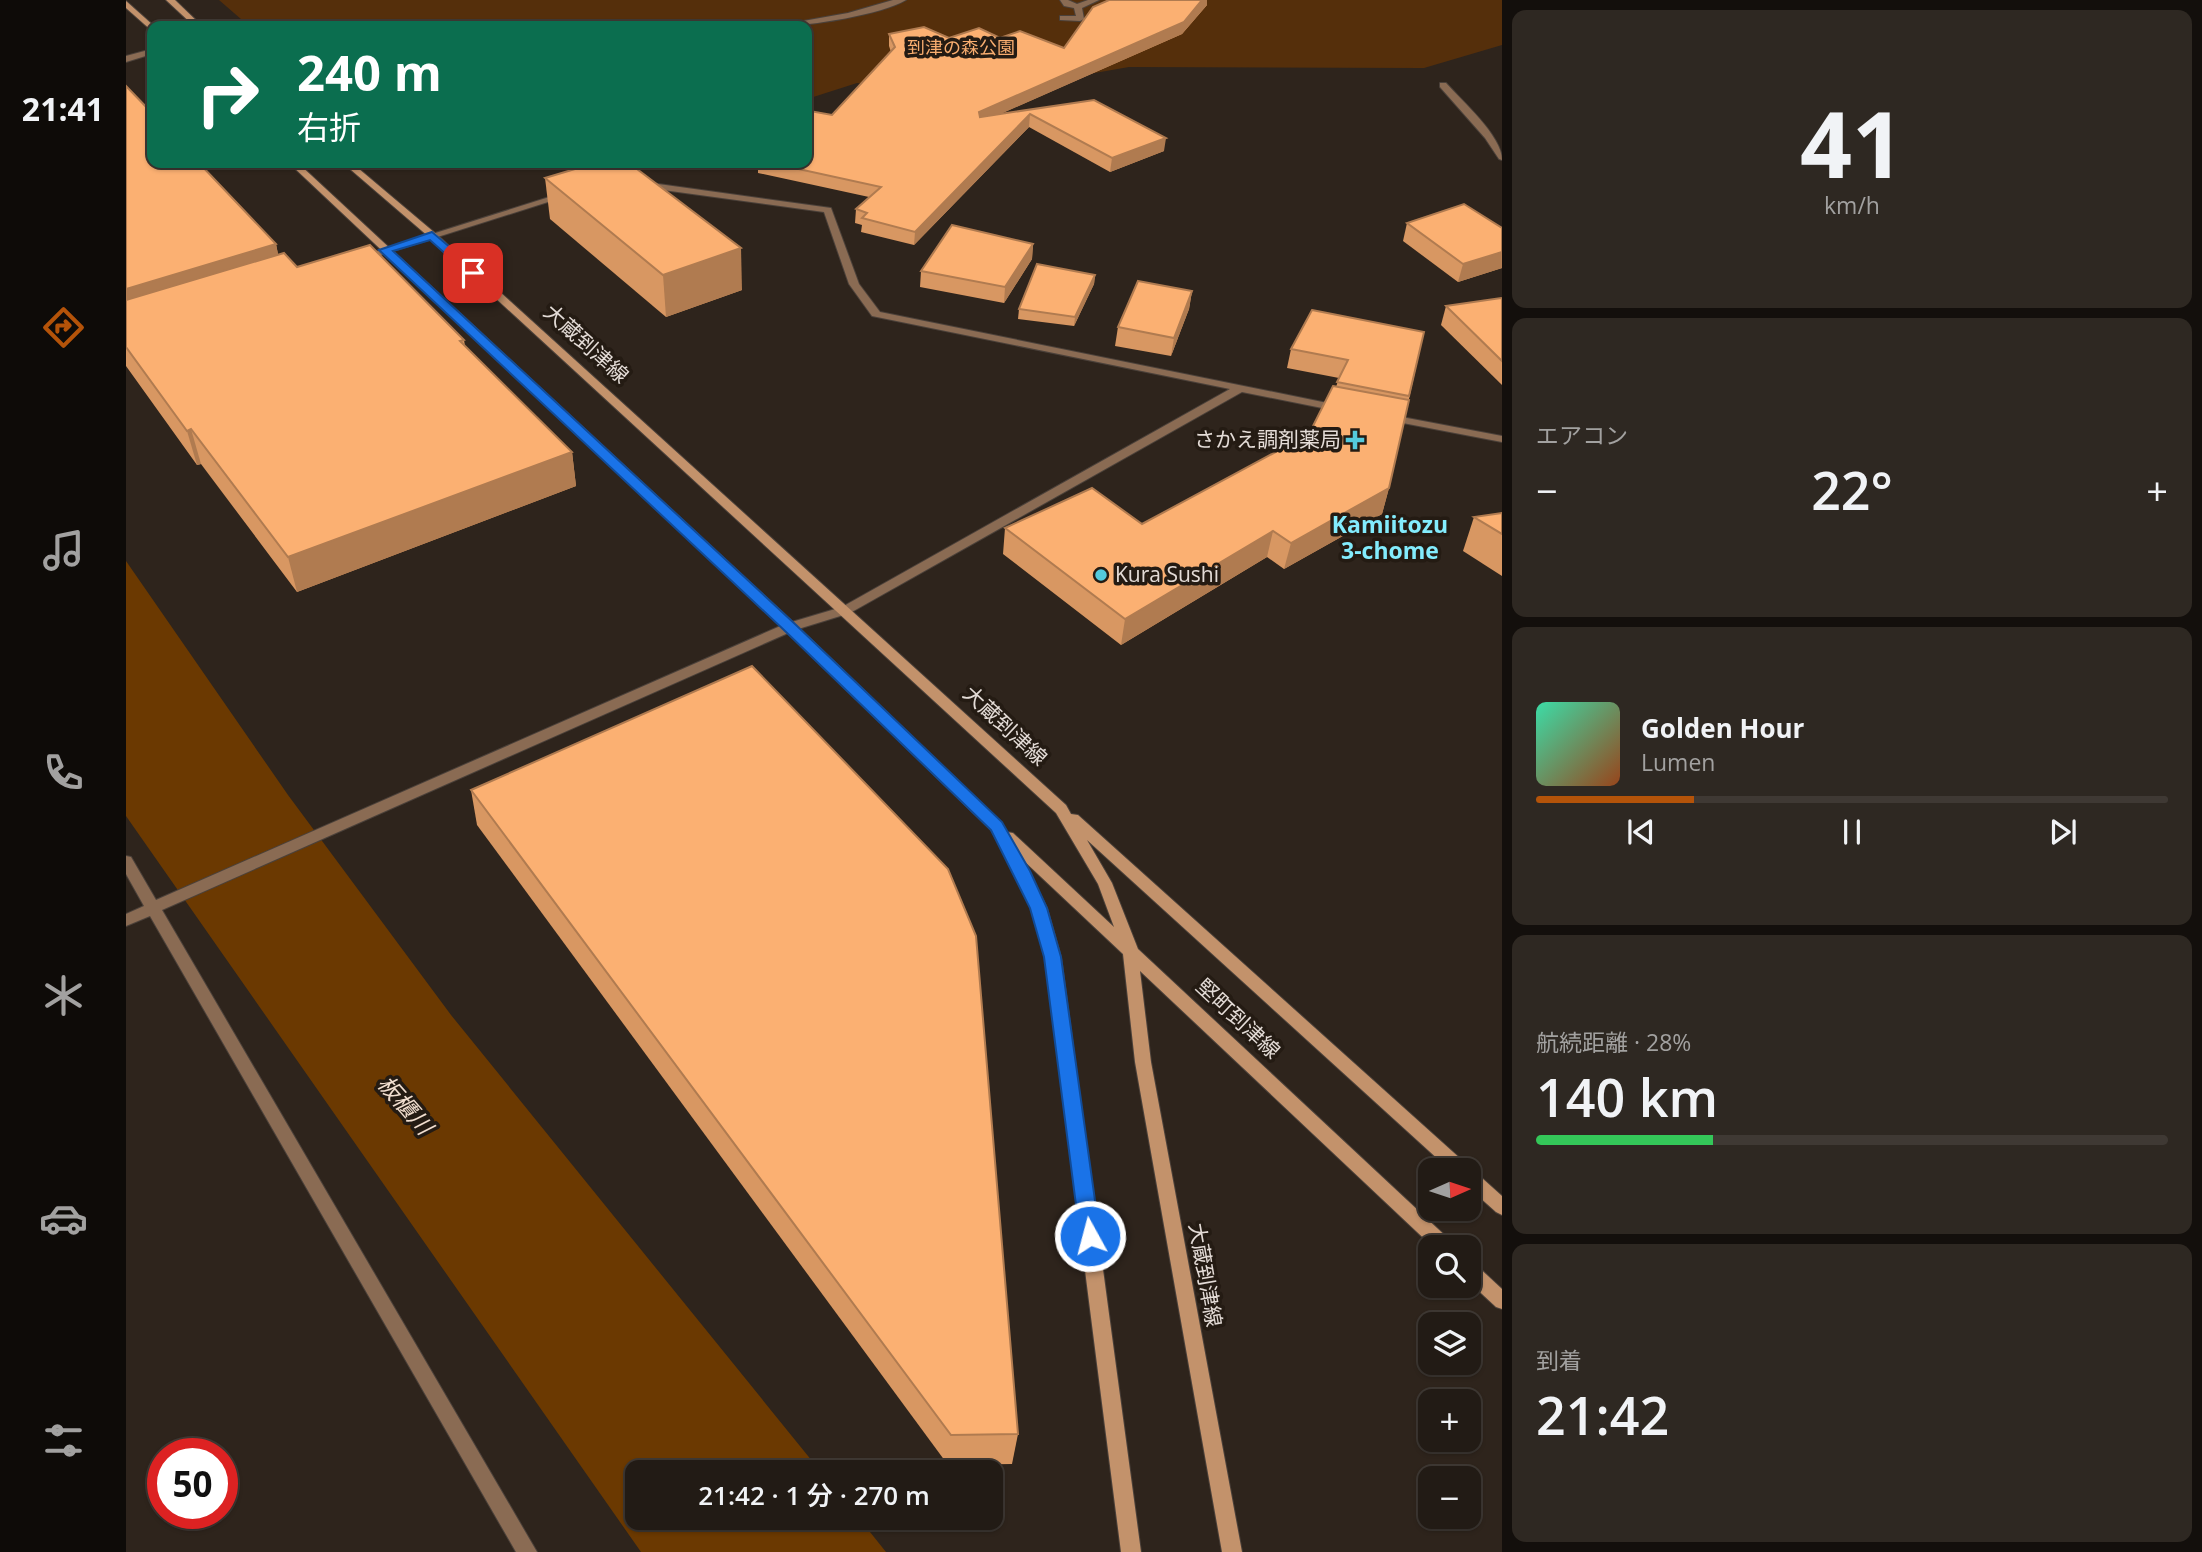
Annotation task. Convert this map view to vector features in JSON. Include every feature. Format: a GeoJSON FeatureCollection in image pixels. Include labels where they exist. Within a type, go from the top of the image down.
{"type":"FeatureCollection","features":[{"type":"Feature","properties":{"kind":"main road"},"geometry":{"type":"LineString","coordinates":[[170,0],[193,21]]}},
{"type":"Feature","properties":{"kind":"main road"},"geometry":{"type":"LineString","coordinates":[[126,3],[147,24]]}},
{"type":"Feature","properties":{"kind":"main road"},"geometry":{"type":"LineString","coordinates":[[298,168],[790,627],[996,826],[1022,871],[1039,908],[1053,957],[1131,1552]]}},
{"type":"Feature","properties":{"kind":"main road","name":"大蔵到津線"},"geometry":{"type":"LineString","coordinates":[[353,168],[432,235],[1061,809],[1105,883],[1130,949],[1143,1062],[1232,1552]]}},
{"type":"Feature","properties":{"kind":"main road","name":"堅町到津線"},"geometry":{"type":"LineString","coordinates":[[1061,809],[1448,1158]]}},
{"type":"Feature","properties":{"kind":"main road","name":"堅町到津線"},"geometry":{"type":"LineString","coordinates":[[996,826],[1432,1235]]}},
{"type":"Feature","properties":{"kind":"main road"},"geometry":{"type":"LineString","coordinates":[[1481,1188],[1502,1207]]}},
{"type":"Feature","properties":{"kind":"main road"},"geometry":{"type":"LineString","coordinates":[[1481,1281],[1502,1301]]}},
{"type":"Feature","properties":{"kind":"street"},"geometry":{"type":"LineString","coordinates":[[811,21],[849,15],[902,0]]}},
{"type":"Feature","properties":{"kind":"street"},"geometry":{"type":"LineString","coordinates":[[1064,0],[1067,4],[1079,7],[1095,0]]}},
{"type":"Feature","properties":{"kind":"street"},"geometry":{"type":"LineString","coordinates":[[1063,18],[1080,19],[1079,7]]}},
{"type":"Feature","properties":{"kind":"street"},"geometry":{"type":"LineString","coordinates":[[126,59],[147,53]]}},
{"type":"Feature","properties":{"kind":"street"},"geometry":{"type":"LineString","coordinates":[[1443,85],[1488,136],[1502,157]]}},
{"type":"Feature","properties":{"kind":"street"},"geometry":{"type":"LineString","coordinates":[[1488,136],[1502,136]]}},
{"type":"Feature","properties":{"kind":"street"},"geometry":{"type":"LineString","coordinates":[[627,182],[828,210],[854,284],[876,314],[1356,411]]}},
{"type":"Feature","properties":{"kind":"street"},"geometry":{"type":"LineString","coordinates":[[346,262],[581,190]]}},
{"type":"Feature","properties":{"kind":"street"},"geometry":{"type":"LineString","coordinates":[[126,920],[790,627],[846,610],[1239,389]]}},
{"type":"Feature","properties":{"kind":"street"},"geometry":{"type":"LineString","coordinates":[[1369,414],[1502,439]]}},
{"type":"Feature","properties":{"kind":"street"},"geometry":{"type":"LineString","coordinates":[[126,861],[527,1552]]}},
{"type":"Feature","properties":{"kind":"green space","name":"到津の森公園"},"geometry":{"type":"Polygon","coordinates":[[[219,0],[1502,0],[1502,45],[1424,68],[1129,67],[963,96],[857,83],[812,97],[812,21],[243,21],[219,0]]]}},
{"type":"Feature","properties":{"kind":"water","name":"板櫃川"},"geometry":{"type":"Polygon","coordinates":[[[126,561],[288,795],[451,1015],[811,1460],[625,1460],[625,1529],[126,816],[126,561]]]}},
{"type":"Feature","properties":{"kind":"water"},"geometry":{"type":"Polygon","coordinates":[[[626,1530],[868,1530],[886,1552],[641,1552],[626,1530]]]}},
{"type":"Feature","properties":{"kind":"building"},"geometry":{"type":"Polygon","coordinates":[[[1109,0],[1202,0],[1184,22],[979,112],[980,117],[1094,100],[1166,138],[1112,158],[1030,114],[915,232],[862,218],[867,213],[856,209],[881,187],[794,168],[812,168],[812,111],[832,115],[895,47],[889,34],[924,27],[949,38],[979,28],[1000,38],[1020,31],[1064,48],[1093,7],[1109,0]]]}},
{"type":"Feature","properties":{"kind":"building"},"geometry":{"type":"Polygon","coordinates":[[[126,86],[147,108],[147,168],[204,168],[276,244],[126,289],[126,86]]]}},
{"type":"Feature","properties":{"kind":"building"},"geometry":{"type":"Polygon","coordinates":[[[578,168],[636,168],[741,248],[663,275],[545,178],[578,168]]]}},
{"type":"Feature","properties":{"kind":"building"},"geometry":{"type":"Polygon","coordinates":[[[1464,204],[1502,228],[1502,252],[1463,264],[1407,223],[1464,204]]]}},
{"type":"Feature","properties":{"kind":"building"},"geometry":{"type":"Polygon","coordinates":[[[952,225],[1033,244],[1005,287],[921,271],[952,225]]]}},
{"type":"Feature","properties":{"kind":"building"},"geometry":{"type":"Polygon","coordinates":[[[370,245],[464,340],[460,341],[572,452],[288,557],[191,429],[187,431],[126,347],[126,300],[284,253],[297,267],[370,245]]]}},
{"type":"Feature","properties":{"kind":"building"},"geometry":{"type":"Polygon","coordinates":[[[1037,264],[1095,275],[1075,317],[1019,309],[1037,264]]]}},
{"type":"Feature","properties":{"kind":"building"},"geometry":{"type":"Polygon","coordinates":[[[1138,281],[1192,291],[1174,338],[1118,327],[1138,281]]]}},
{"type":"Feature","properties":{"kind":"building"},"geometry":{"type":"Polygon","coordinates":[[[1502,299],[1502,361],[1446,306],[1502,299]]]}},
{"type":"Feature","properties":{"kind":"building"},"geometry":{"type":"Polygon","coordinates":[[[1312,310],[1424,332],[1409,396],[1337,382],[1348,360],[1291,349],[1312,310]]]}},
{"type":"Feature","properties":{"kind":"building"},"geometry":{"type":"Polygon","coordinates":[[[1333,386],[1409,400],[1389,488],[1291,543],[1273,531],[1125,619],[1005,528],[1092,488],[1142,524],[1309,434],[1333,386]]]}},
{"type":"Feature","properties":{"kind":"building"},"geometry":{"type":"Polygon","coordinates":[[[1502,513],[1502,534],[1474,517],[1502,513]]]}},
{"type":"Feature","properties":{"kind":"building"},"geometry":{"type":"Polygon","coordinates":[[[752,666],[948,869],[976,936],[1018,1434],[951,1435],[471,790],[752,666]]]}},
{"type":"Feature","properties":{"kind":"place","name":"さかえ調剤薬局"},"geometry":{"type":"Point","coordinates":[1355,440]}},
{"type":"Feature","properties":{"kind":"place","name":"Kura Sushi"},"geometry":{"type":"Point","coordinates":[1101,575]}},
{"type":"Feature","properties":{"kind":"district","name":"Kamiitozu 3-chome"},"geometry":{"type":"Point","coordinates":[1390,538]}},
{"type":"Feature","properties":{"kind":"route"},"geometry":{"type":"LineString","coordinates":[[473,273],[432,235],[385,250],[790,627],[996,826],[1022,871],[1039,908],[1053,957],[1090,1236]]}}]}
